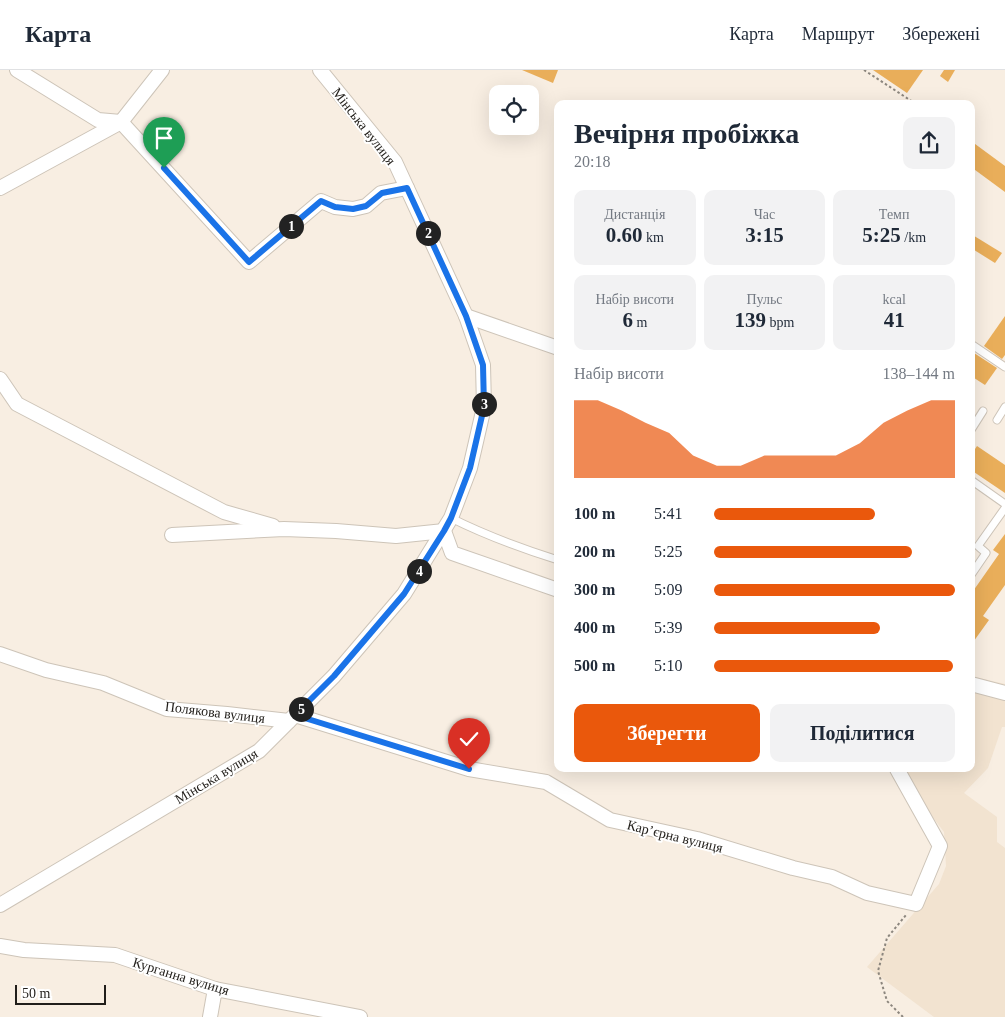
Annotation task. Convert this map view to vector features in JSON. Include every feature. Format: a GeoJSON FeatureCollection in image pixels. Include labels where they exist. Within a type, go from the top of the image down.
{"type":"FeatureCollection","features":[{"type":"Feature","properties":{"kind":"street"},"geometry":{"type":"LineString","coordinates":[[17,70],[98,120],[121,122],[249,262],[321,201],[335,207],[353,209],[366,206],[382,193],[407,188]]}},
{"type":"Feature","properties":{"kind":"street"},"geometry":{"type":"LineString","coordinates":[[0,188],[121,122],[162,70]]}},
{"type":"Feature","properties":{"kind":"street","name":"Мінська вулиця"},"geometry":{"type":"LineString","coordinates":[[0,905],[259,750],[334,676],[404,594],[451,518],[470,468],[484,407],[483,365],[466,316],[395,162],[320,70]]}},
{"type":"Feature","properties":{"kind":"street"},"geometry":{"type":"LineString","coordinates":[[466,316],[554,347]]}},
{"type":"Feature","properties":{"kind":"street"},"geometry":{"type":"LineString","coordinates":[[0,380],[17,404]]}},
{"type":"Feature","properties":{"kind":"street"},"geometry":{"type":"LineString","coordinates":[[0,403],[17,404],[224,512],[284,529]]}},
{"type":"Feature","properties":{"kind":"street"},"geometry":{"type":"LineString","coordinates":[[172,535],[284,529],[396,536],[444,531],[452,553],[554,589]]}},
{"type":"Feature","properties":{"kind":"street","name":"Полякова вулиця"},"geometry":{"type":"LineString","coordinates":[[0,654],[46,670],[103,683],[167,709],[292,718]]}},
{"type":"Feature","properties":{"kind":"street"},"geometry":{"type":"LineString","coordinates":[[975,685],[1005,692]]}},
{"type":"Feature","properties":{"kind":"street","name":"Кар’єрна вулиця"},"geometry":{"type":"LineString","coordinates":[[292,718],[469,769],[546,782],[610,820],[697,839],[832,878],[866,893],[916,904]]}},
{"type":"Feature","properties":{"kind":"street"},"geometry":{"type":"LineString","coordinates":[[899,772],[940,846],[916,904]]}},
{"type":"Feature","properties":{"kind":"street","name":"Курганна вулиця"},"geometry":{"type":"LineString","coordinates":[[0,946],[24,950],[116,955],[216,989],[360,1017]]}},
{"type":"Feature","properties":{"kind":"street"},"geometry":{"type":"LineString","coordinates":[[210,1017],[216,989]]}},
{"type":"Feature","properties":{"kind":"lane"},"geometry":{"type":"LineString","coordinates":[[975,347],[1005,368]]}},
{"type":"Feature","properties":{"kind":"lane"},"geometry":{"type":"LineString","coordinates":[[997,420],[1005,407]]}},
{"type":"Feature","properties":{"kind":"lane"},"geometry":{"type":"LineString","coordinates":[[975,424],[983,411]]}},
{"type":"Feature","properties":{"kind":"lane"},"geometry":{"type":"LineString","coordinates":[[975,483],[1005,506],[978,546],[986,553],[975,569]]}},
{"type":"Feature","properties":{"kind":"lane"},"geometry":{"type":"LineString","coordinates":[[451,518],[520,549],[554,559]]}},
{"type":"Feature","properties":{"kind":"path"},"geometry":{"type":"LineString","coordinates":[[864,70],[910,100]]}},
{"type":"Feature","properties":{"kind":"path"},"geometry":{"type":"LineString","coordinates":[[903,1017],[887,1001],[878,971],[887,938],[916,904]]}},
{"type":"Feature","properties":{"kind":"shaded area"},"geometry":{"type":"Polygon","coordinates":[[[975,677],[1005,684],[1005,727],[1002,727],[988,768],[964,793],[997,817],[997,842],[1005,848],[1005,1017],[934,1017],[867,967],[939,884],[946,866],[944,832],[898,772],[975,772],[975,677]]]}},
{"type":"Feature","properties":{"kind":"building"},"geometry":{"type":"Polygon","coordinates":[[[522,70],[558,70],[553,83],[522,70]]]}},
{"type":"Feature","properties":{"kind":"building"},"geometry":{"type":"Polygon","coordinates":[[[873,70],[923,70],[907,93],[873,70]]]}},
{"type":"Feature","properties":{"kind":"building"},"geometry":{"type":"Polygon","coordinates":[[[944,70],[955,70],[948,82],[940,76],[944,70]]]}},
{"type":"Feature","properties":{"kind":"building"},"geometry":{"type":"Polygon","coordinates":[[[975,144],[1005,166],[1005,192],[975,170],[975,144]]]}},
{"type":"Feature","properties":{"kind":"building"},"geometry":{"type":"Polygon","coordinates":[[[975,236],[1002,253],[995,263],[975,250],[975,236]]]}},
{"type":"Feature","properties":{"kind":"building"},"geometry":{"type":"Polygon","coordinates":[[[1005,316],[1005,355],[1002,359],[984,346],[1005,316]]]}},
{"type":"Feature","properties":{"kind":"building"},"geometry":{"type":"Polygon","coordinates":[[[975,354],[997,368],[985,385],[975,379],[975,354]]]}},
{"type":"Feature","properties":{"kind":"building"},"geometry":{"type":"Polygon","coordinates":[[[977,446],[1005,465],[1005,493],[975,473],[975,449],[977,446]]]}},
{"type":"Feature","properties":{"kind":"building"},"geometry":{"type":"Polygon","coordinates":[[[1005,534],[1005,585],[983,616],[989,620],[975,639],[975,588],[999,554],[993,550],[1005,534]]]}},
{"type":"Feature","properties":{"kind":"route"},"geometry":{"type":"LineString","coordinates":[[164,168],[249,262],[321,201],[335,207],[353,209],[366,206],[382,193],[407,188],[466,316],[483,365],[484,407],[470,468],[451,518],[444,531],[404,594],[334,676],[295,715],[469,769]]}}]}
